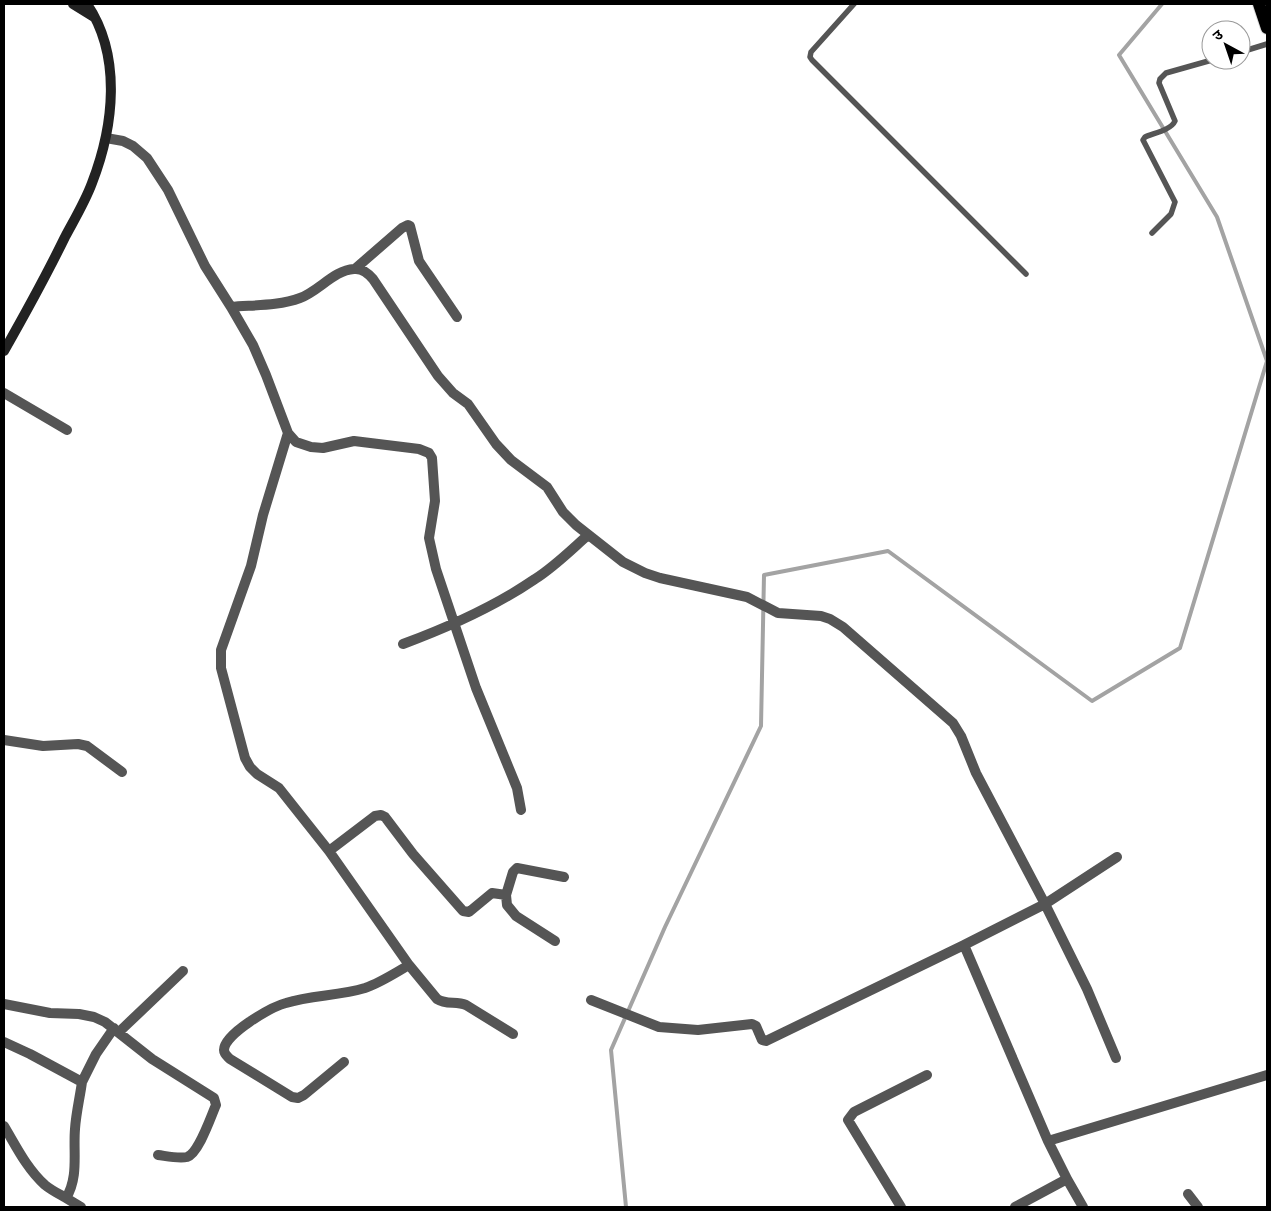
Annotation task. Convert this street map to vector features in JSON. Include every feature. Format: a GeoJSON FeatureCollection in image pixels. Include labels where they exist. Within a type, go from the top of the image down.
{"type":"FeatureCollection","features":[{"type":"Feature","properties":{"kind":"main road"},"geometry":{"type":"LineString","coordinates":[[1259,4],[1267,28]]}},
{"type":"Feature","properties":{"kind":"street"},"geometry":{"type":"LineString","coordinates":[[73,4],[97,18]]}},
{"type":"Feature","properties":{"kind":"street"},"geometry":{"type":"LineString","coordinates":[[4,351],[49,271],[92,183],[106,138],[111,88],[110,66],[104,38],[97,18],[87,4]]}},
{"type":"Feature","properties":{"kind":"street"},"geometry":{"type":"LineString","coordinates":[[106,138],[123,141],[147,158],[168,190],[205,266],[253,345],[288,433],[296,442],[310,447],[323,448],[354,442],[419,449],[429,453],[432,458],[435,501],[429,538],[436,569],[476,688],[516,788],[521,810]]}},
{"type":"Feature","properties":{"kind":"street"},"geometry":{"type":"LineString","coordinates":[[231,307],[300,298],[337,275],[356,268],[402,228],[408,225],[410,226],[419,261],[457,317]]}},
{"type":"Feature","properties":{"kind":"street"},"geometry":{"type":"LineString","coordinates":[[356,268],[369,274],[438,376],[453,393],[468,404],[496,444],[510,460],[548,487],[566,516],[623,562],[645,573],[747,598],[778,613],[830,618],[843,627],[953,723],[958,729],[976,773],[1087,989],[1116,1058]]}},
{"type":"Feature","properties":{"kind":"street"},"geometry":{"type":"LineString","coordinates":[[4,393],[67,430]]}},
{"type":"Feature","properties":{"kind":"street"},"geometry":{"type":"LineString","coordinates":[[288,433],[268,498],[251,566],[241,597],[225,635],[220,660],[245,758],[250,767],[279,788],[329,850],[409,965],[440,1001],[466,1005],[513,1034]]}},
{"type":"Feature","properties":{"kind":"street"},"geometry":{"type":"LineString","coordinates":[[404,644],[454,624],[510,595],[536,578],[588,535]]}},
{"type":"Feature","properties":{"kind":"street"},"geometry":{"type":"LineString","coordinates":[[4,740],[43,746],[78,744],[87,746],[122,772]]}},
{"type":"Feature","properties":{"kind":"street"},"geometry":{"type":"LineString","coordinates":[[329,850],[375,816],[381,815],[385,817],[412,854],[465,913],[469,912],[492,893],[506,895]]}},
{"type":"Feature","properties":{"kind":"street"},"geometry":{"type":"LineString","coordinates":[[591,1000],[659,1027],[698,1030],[752,1024],[756,1026],[762,1040],[766,1041],[1045,904],[1117,857]]}},
{"type":"Feature","properties":{"kind":"street"},"geometry":{"type":"LineString","coordinates":[[555,941],[516,916],[507,905],[506,895],[516,868],[564,877]]}},
{"type":"Feature","properties":{"kind":"street"},"geometry":{"type":"LineString","coordinates":[[964,945],[1048,1140],[1066,1179],[1083,1207]]}},
{"type":"Feature","properties":{"kind":"street"},"geometry":{"type":"LineString","coordinates":[[344,1062],[304,1095],[292,1098],[230,1059],[224,1050],[225,1044],[233,1034],[276,1006],[307,998],[365,988],[409,965]]}},
{"type":"Feature","properties":{"kind":"street"},"geometry":{"type":"LineString","coordinates":[[66,1198],[73,1182],[75,1126],[82,1082],[96,1054],[117,1030],[183,971]]}},
{"type":"Feature","properties":{"kind":"street"},"geometry":{"type":"LineString","coordinates":[[4,1004],[50,1013],[79,1014],[94,1017],[117,1030],[152,1059],[214,1098],[216,1102],[199,1143],[190,1155],[184,1157],[158,1155]]}},
{"type":"Feature","properties":{"kind":"street"},"geometry":{"type":"LineString","coordinates":[[4,1042],[82,1082]]}},
{"type":"Feature","properties":{"kind":"street"},"geometry":{"type":"LineString","coordinates":[[901,1207],[848,1120],[854,1112],[927,1075]]}},
{"type":"Feature","properties":{"kind":"street"},"geometry":{"type":"LineString","coordinates":[[1048,1140],[1267,1075]]}},
{"type":"Feature","properties":{"kind":"street"},"geometry":{"type":"LineString","coordinates":[[4,1126],[24,1160],[45,1185],[81,1207]]}},
{"type":"Feature","properties":{"kind":"street"},"geometry":{"type":"LineString","coordinates":[[1015,1207],[1066,1179]]}},
{"type":"Feature","properties":{"kind":"street"},"geometry":{"type":"LineString","coordinates":[[1188,1194],[1198,1207]]}},
{"type":"Feature","properties":{"kind":"lane"},"geometry":{"type":"LineString","coordinates":[[854,4],[811,52],[810,57],[1026,274]]}},
{"type":"Feature","properties":{"kind":"lane"},"geometry":{"type":"LineString","coordinates":[[1251,49],[1267,44]]}},
{"type":"Feature","properties":{"kind":"lane"},"geometry":{"type":"LineString","coordinates":[[1152,233],[1171,214],[1175,202],[1144,143],[1144,138],[1173,126],[1175,121],[1160,83],[1161,77],[1166,73],[1201,63]]}},
{"type":"Feature","properties":{"kind":"waterway"},"geometry":{"type":"LineString","coordinates":[[626,1207],[611,1050],[665,927],[761,726],[764,575],[888,551],[1092,701],[1180,648],[1267,361],[1217,217],[1119,55],[1162,4]]}}]}
